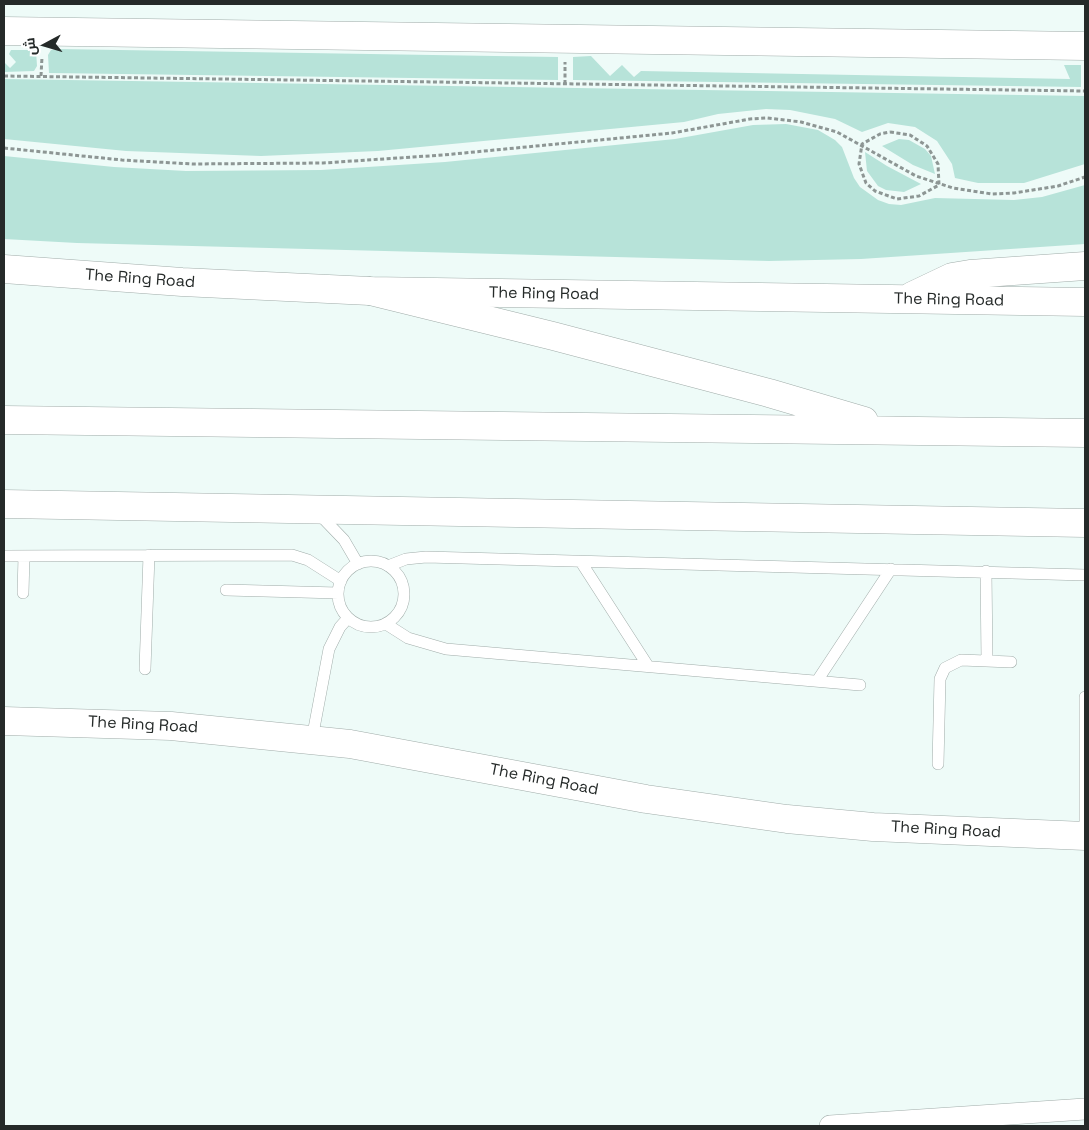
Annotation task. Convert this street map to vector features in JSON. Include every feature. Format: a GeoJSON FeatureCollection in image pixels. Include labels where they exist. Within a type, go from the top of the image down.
{"type":"FeatureCollection","features":[{"type":"Feature","properties":{"kind":"main road"},"geometry":{"type":"LineString","coordinates":[[4,30],[1085,46]]}},
{"type":"Feature","properties":{"kind":"main road"},"geometry":{"type":"LineString","coordinates":[[903,299],[921,293],[952,277],[961,275],[1085,266]]}},
{"type":"Feature","properties":{"kind":"main road","name":"The Ring Road"},"geometry":{"type":"LineString","coordinates":[[4,269],[182,282],[370,291],[1085,302]]}},
{"type":"Feature","properties":{"kind":"main road"},"geometry":{"type":"LineString","coordinates":[[370,291],[600,348],[769,393],[896,430]]}},
{"type":"Feature","properties":{"kind":"main road"},"geometry":{"type":"LineString","coordinates":[[4,420],[1085,433]]}},
{"type":"Feature","properties":{"kind":"main road"},"geometry":{"type":"LineString","coordinates":[[4,504],[1085,522]]}},
{"type":"Feature","properties":{"kind":"main road","name":"The Ring Road"},"geometry":{"type":"LineString","coordinates":[[4,721],[171,726],[312,739],[418,755],[646,800],[787,819],[874,827],[1085,836]]}},
{"type":"Feature","properties":{"kind":"street"},"geometry":{"type":"LineString","coordinates":[[830,1126],[1085,1109]]}},
{"type":"Feature","properties":{"kind":"lane"},"geometry":{"type":"LineString","coordinates":[[314,510],[335,529],[358,564]]}},
{"type":"Feature","properties":{"kind":"lane"},"geometry":{"type":"LineString","coordinates":[[146,669],[149,555]]}},
{"type":"Feature","properties":{"kind":"lane"},"geometry":{"type":"LineString","coordinates":[[4,556],[292,555],[316,564],[341,581]]}},
{"type":"Feature","properties":{"kind":"lane"},"geometry":{"type":"LineString","coordinates":[[23,593],[24,556]]}},
{"type":"Feature","properties":{"kind":"lane"},"geometry":{"type":"LineString","coordinates":[[388,566],[406,559],[426,557],[1085,575]]}},
{"type":"Feature","properties":{"kind":"lane"},"geometry":{"type":"LineString","coordinates":[[378,562],[388,566],[401,581],[403,600],[400,610],[386,624],[366,627],[348,618],[343,611],[338,593],[345,574],[358,564],[378,562]]}},
{"type":"Feature","properties":{"kind":"lane"},"geometry":{"type":"LineString","coordinates":[[581,562],[648,666]]}},
{"type":"Feature","properties":{"kind":"lane"},"geometry":{"type":"LineString","coordinates":[[817,681],[891,569]]}},
{"type":"Feature","properties":{"kind":"lane"},"geometry":{"type":"LineString","coordinates":[[986,571],[987,661]]}},
{"type":"Feature","properties":{"kind":"lane"},"geometry":{"type":"LineString","coordinates":[[226,590],[338,593]]}},
{"type":"Feature","properties":{"kind":"lane"},"geometry":{"type":"LineString","coordinates":[[312,739],[329,649],[337,632],[348,618]]}},
{"type":"Feature","properties":{"kind":"lane"},"geometry":{"type":"LineString","coordinates":[[386,624],[408,638],[433,647],[860,685]]}},
{"type":"Feature","properties":{"kind":"lane"},"geometry":{"type":"LineString","coordinates":[[938,764],[941,673],[955,661],[1011,662]]}},
{"type":"Feature","properties":{"kind":"lane"},"geometry":{"type":"LineString","coordinates":[[1085,697],[1085,836]]}},
{"type":"Feature","properties":{"kind":"path"},"geometry":{"type":"LineString","coordinates":[[4,76],[1085,91]]}},
{"type":"Feature","properties":{"kind":"path"},"geometry":{"type":"LineString","coordinates":[[4,148],[122,160],[192,164],[323,163],[426,157],[694,131],[750,119],[767,118],[819,126],[862,144],[900,168],[939,185],[970,191],[1014,193],[1058,186],[1085,177]]}},
{"type":"Feature","properties":{"kind":"path"},"geometry":{"type":"LineString","coordinates":[[900,132],[910,135],[923,143],[934,155],[939,185],[930,191],[908,199],[896,199],[880,194],[866,183],[862,174],[860,154],[862,144],[880,134],[900,132]]}},
{"type":"Feature","properties":{"kind":"green space"},"geometry":{"type":"Polygon","coordinates":[[[11,50],[36,50],[37,66],[34,71],[4,72],[4,62],[10,68],[16,62],[9,54],[11,50]]]}},
{"type":"Feature","properties":{"kind":"green space"},"geometry":{"type":"Polygon","coordinates":[[[51,50],[558,57],[558,80],[49,73],[48,55],[51,50]]]}},
{"type":"Feature","properties":{"kind":"green space"},"geometry":{"type":"Polygon","coordinates":[[[591,56],[610,76],[622,65],[634,77],[641,71],[1070,79],[1064,65],[1081,65],[1081,87],[573,80],[573,57],[591,56]]]}},
{"type":"Feature","properties":{"kind":"green space"},"geometry":{"type":"Polygon","coordinates":[[[4,79],[1085,96],[1085,164],[1024,183],[978,183],[955,178],[952,164],[937,141],[915,127],[888,123],[862,132],[835,119],[790,110],[766,109],[718,114],[684,122],[378,151],[261,156],[126,151],[4,139],[4,79]]]}},
{"type":"Feature","properties":{"kind":"green space"},"geometry":{"type":"Polygon","coordinates":[[[786,124],[818,130],[835,140],[842,147],[854,178],[860,187],[878,200],[889,204],[901,205],[935,198],[1014,200],[1042,197],[1085,185],[1085,244],[861,259],[769,261],[77,243],[4,239],[4,156],[114,167],[186,171],[321,170],[445,162],[675,139],[753,125],[786,124]]]}},
{"type":"Feature","properties":{"kind":"green space"},"geometry":{"type":"Polygon","coordinates":[[[899,139],[909,140],[925,149],[931,156],[935,174],[913,165],[882,146],[899,139]]]}},
{"type":"Feature","properties":{"kind":"green space"},"geometry":{"type":"Polygon","coordinates":[[[865,152],[921,184],[904,192],[886,190],[878,186],[867,171],[865,152]]]}}]}
